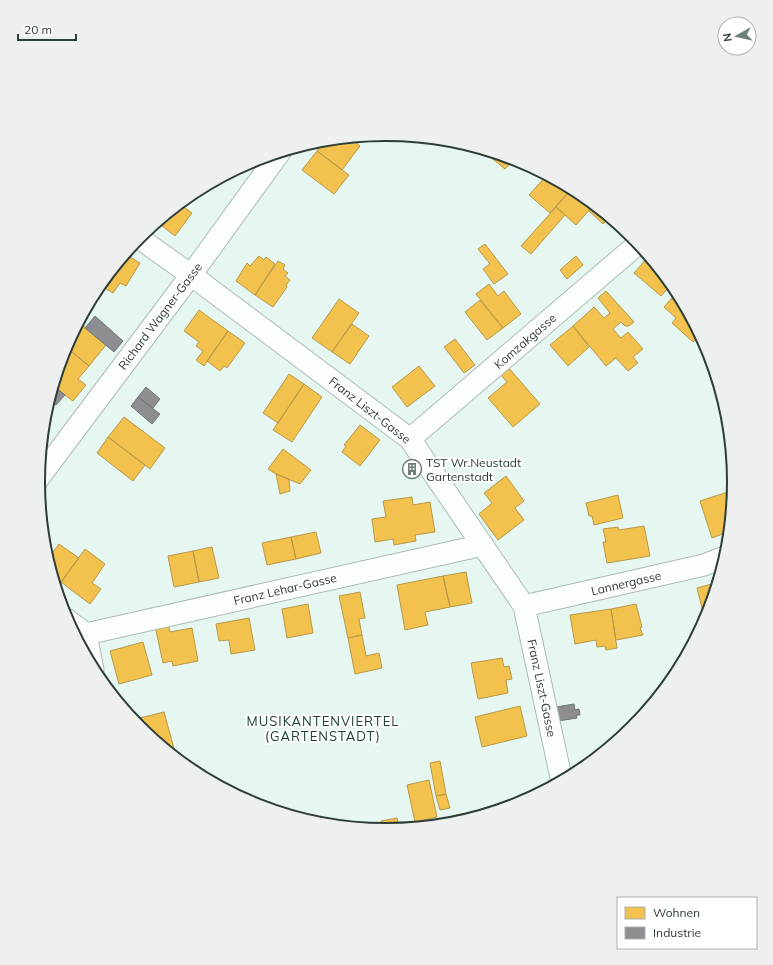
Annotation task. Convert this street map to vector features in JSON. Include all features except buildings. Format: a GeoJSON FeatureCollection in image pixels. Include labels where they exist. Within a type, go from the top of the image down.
{"type":"FeatureCollection","features":[{"type":"Feature","properties":{"kind":"street","name":"Richard Wagner-Gasse"},"geometry":{"type":"LineString","coordinates":[[46,469],[191,275],[274,160]]}},
{"type":"Feature","properties":{"kind":"street","name":"Franz Liszt-Gasse"},"geometry":{"type":"LineString","coordinates":[[144,242],[410,439],[524,606],[561,776]]}},
{"type":"Feature","properties":{"kind":"street","name":"Komzakgasse"},"geometry":{"type":"LineString","coordinates":[[410,439],[634,247]]}},
{"type":"Feature","properties":{"kind":"street","name":"Franz Lehar-Gasse"},"geometry":{"type":"LineString","coordinates":[[86,634],[483,545]]}},
{"type":"Feature","properties":{"kind":"street","name":"Lannergasse"},"geometry":{"type":"LineString","coordinates":[[524,606],[704,565],[719,559]]}},
{"type":"Feature","properties":{"kind":"street"},"geometry":{"type":"LineString","coordinates":[[77,627],[86,634],[89,650]]}},
{"type":"Feature","properties":{"kind":"place","name":"TST Wr.Neustadt Gartenstadt"},"geometry":{"type":"Point","coordinates":[412,469]}},
{"type":"Feature","properties":{"kind":"district","name":"MUSIKANTENVIERTEL (GARTENSTADT)"},"geometry":{"type":"Point","coordinates":[323,728]}}]}
